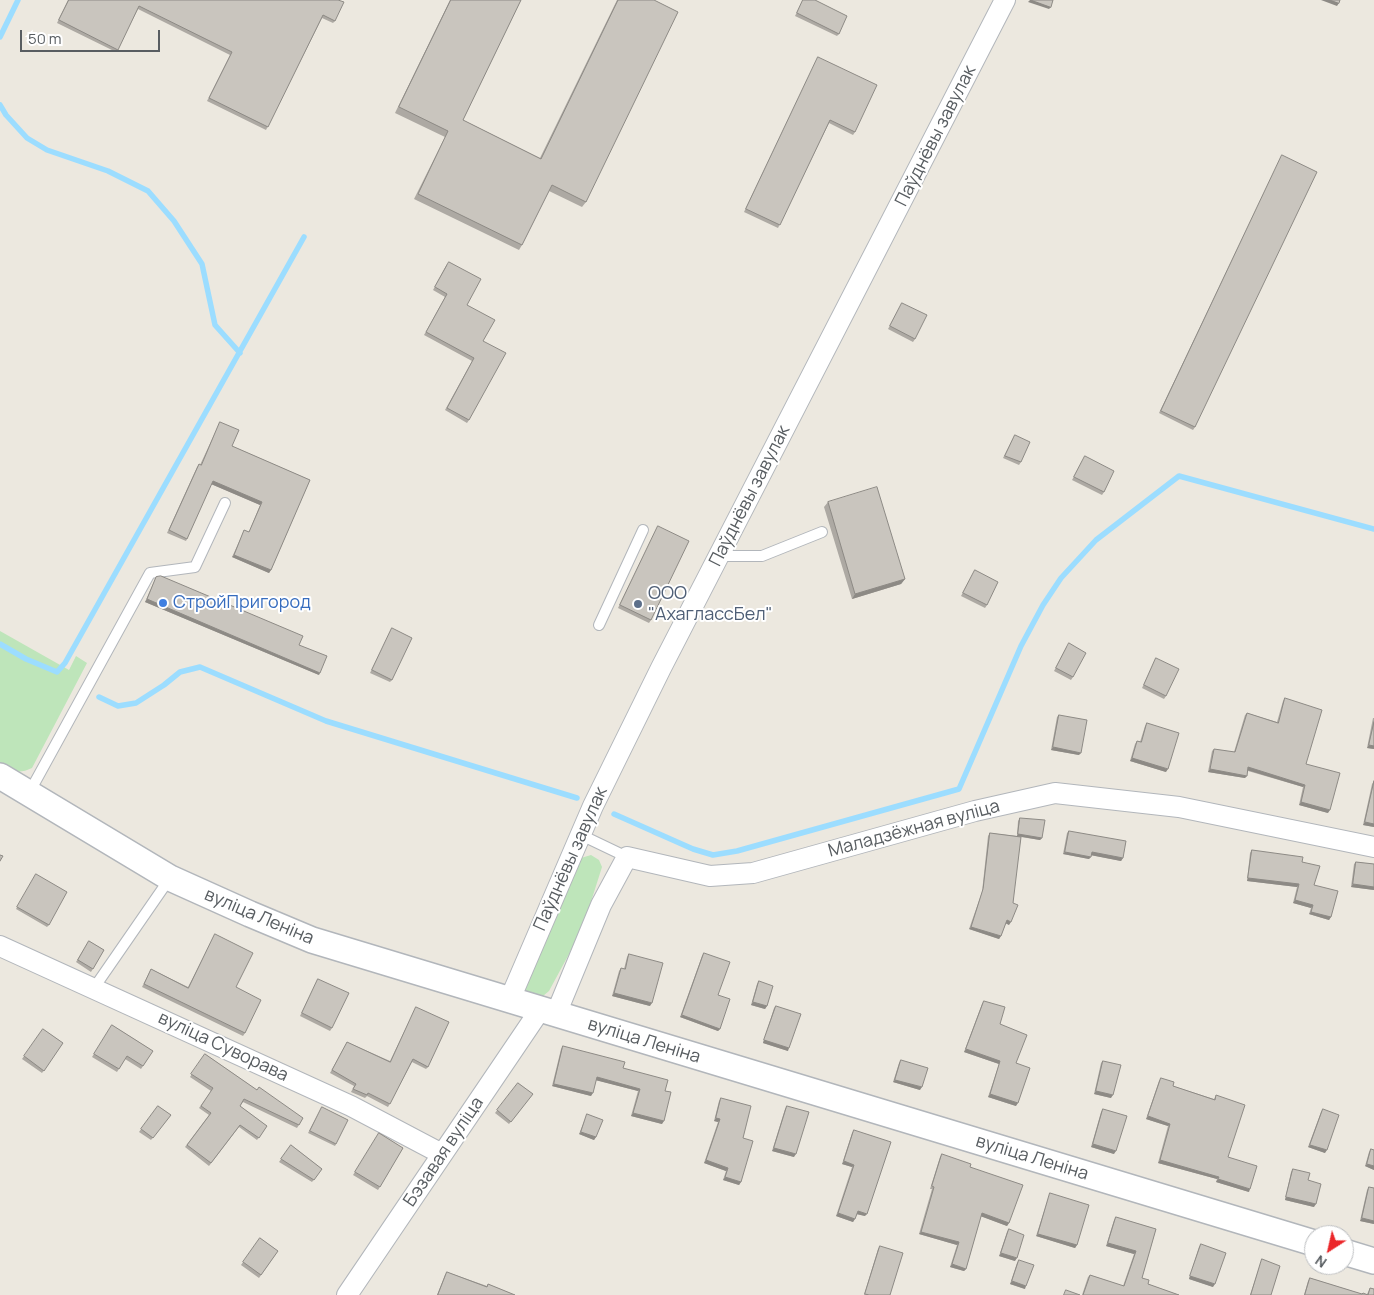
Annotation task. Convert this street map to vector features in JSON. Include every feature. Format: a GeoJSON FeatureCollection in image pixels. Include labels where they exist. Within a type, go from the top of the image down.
{"type":"FeatureCollection","features":[{"type":"Feature","properties":{"kind":"street","name":"Паўднёвы завулак"},"geometry":{"type":"LineString","coordinates":[[510,999],[581,835],[657,676],[1005,0]]}},
{"type":"Feature","properties":{"kind":"street","name":"вуліца Леніна"},"geometry":{"type":"LineString","coordinates":[[0,776],[170,878],[312,940],[1304,1240]]}},
{"type":"Feature","properties":{"kind":"street","name":"Маладзёжная вуліца"},"geometry":{"type":"LineString","coordinates":[[627,856],[710,876],[753,873],[974,810],[1055,793],[1178,807],[1374,847]]}},
{"type":"Feature","properties":{"kind":"street"},"geometry":{"type":"LineString","coordinates":[[548,1012],[627,856]]}},
{"type":"Feature","properties":{"kind":"street","name":"вуліца Суворава"},"geometry":{"type":"LineString","coordinates":[[0,946],[351,1106],[442,1154]]}},
{"type":"Feature","properties":{"kind":"street","name":"Бэзавая вуліца"},"geometry":{"type":"LineString","coordinates":[[347,1295],[442,1154],[548,1012]]}},
{"type":"Feature","properties":{"kind":"street"},"geometry":{"type":"LineString","coordinates":[[1354,1255],[1374,1261]]}},
{"type":"Feature","properties":{"kind":"lane"},"geometry":{"type":"LineString","coordinates":[[29,793],[150,573],[195,567],[225,503]]}},
{"type":"Feature","properties":{"kind":"lane"},"geometry":{"type":"LineString","coordinates":[[599,625],[643,530]]}},
{"type":"Feature","properties":{"kind":"lane"},"geometry":{"type":"LineString","coordinates":[[719,556],[762,556],[822,532]]}},
{"type":"Feature","properties":{"kind":"lane"},"geometry":{"type":"LineString","coordinates":[[581,835],[627,856]]}},
{"type":"Feature","properties":{"kind":"lane"},"geometry":{"type":"LineString","coordinates":[[94,988],[170,878]]}},
{"type":"Feature","properties":{"kind":"green space"},"geometry":{"type":"Polygon","coordinates":[[[0,631],[69,670],[76,656],[87,663],[32,768],[23,771],[12,770],[0,764],[0,631]]]}},
{"type":"Feature","properties":{"kind":"green space"},"geometry":{"type":"Polygon","coordinates":[[[591,855],[599,860],[602,867],[582,930],[549,991],[543,996],[527,992],[524,986],[581,858],[591,855]]]}},
{"type":"Feature","properties":{"kind":"building"},"geometry":{"type":"Polygon","coordinates":[[[69,0],[338,0],[344,2],[335,21],[323,15],[268,127],[209,98],[232,52],[139,6],[118,50],[59,20],[69,0]]]}},
{"type":"Feature","properties":{"kind":"building"},"geometry":{"type":"Polygon","coordinates":[[[451,0],[521,0],[463,120],[541,159],[618,0],[654,0],[678,12],[586,202],[552,185],[522,245],[418,194],[448,131],[399,107],[451,0]]]}},
{"type":"Feature","properties":{"kind":"building"},"geometry":{"type":"Polygon","coordinates":[[[803,0],[815,0],[847,16],[839,34],[797,13],[803,0]]]}},
{"type":"Feature","properties":{"kind":"building"},"geometry":{"type":"Polygon","coordinates":[[[1031,0],[1053,0],[1051,7],[1031,0]]]}},
{"type":"Feature","properties":{"kind":"building"},"geometry":{"type":"Polygon","coordinates":[[[818,57],[877,85],[855,132],[830,120],[780,225],[746,209],[818,57]]]}},
{"type":"Feature","properties":{"kind":"building"},"geometry":{"type":"Polygon","coordinates":[[[1282,155],[1317,172],[1195,427],[1161,411],[1282,155]]]}},
{"type":"Feature","properties":{"kind":"building"},"geometry":{"type":"Polygon","coordinates":[[[449,262],[481,279],[467,305],[495,320],[483,341],[506,353],[469,420],[447,408],[474,358],[426,332],[447,294],[435,287],[449,262]]]}},
{"type":"Feature","properties":{"kind":"building"},"geometry":{"type":"Polygon","coordinates":[[[902,303],[927,315],[915,339],[890,326],[902,303]]]}},
{"type":"Feature","properties":{"kind":"building"},"geometry":{"type":"Polygon","coordinates":[[[220,422],[239,430],[232,446],[310,480],[271,570],[234,555],[244,530],[249,532],[262,502],[213,481],[187,539],[169,530],[220,422]]]}},
{"type":"Feature","properties":{"kind":"building"},"geometry":{"type":"Polygon","coordinates":[[[1015,435],[1030,442],[1021,462],[1005,456],[1015,435]]]}},
{"type":"Feature","properties":{"kind":"building"},"geometry":{"type":"Polygon","coordinates":[[[1085,456],[1114,471],[1104,492],[1074,477],[1085,456]]]}},
{"type":"Feature","properties":{"kind":"building"},"geometry":{"type":"Polygon","coordinates":[[[877,487],[905,579],[855,594],[828,502],[877,487]]]}},
{"type":"Feature","properties":{"kind":"building"},"geometry":{"type":"Polygon","coordinates":[[[658,526],[689,541],[651,620],[620,605],[658,526]]]}},
{"type":"Feature","properties":{"kind":"building"},"geometry":{"type":"Polygon","coordinates":[[[975,570],[998,582],[987,605],[963,593],[975,570]]]}},
{"type":"Feature","properties":{"kind":"building"},"geometry":{"type":"Polygon","coordinates":[[[161,576],[303,636],[299,645],[327,656],[320,673],[147,599],[156,577],[161,576]]]}},
{"type":"Feature","properties":{"kind":"building"},"geometry":{"type":"Polygon","coordinates":[[[392,628],[412,638],[392,680],[372,670],[392,628]]]}},
{"type":"Feature","properties":{"kind":"building"},"geometry":{"type":"Polygon","coordinates":[[[1069,643],[1086,653],[1073,677],[1056,668],[1069,643]]]}},
{"type":"Feature","properties":{"kind":"building"},"geometry":{"type":"Polygon","coordinates":[[[1156,658],[1179,669],[1166,696],[1144,685],[1156,658]]]}},
{"type":"Feature","properties":{"kind":"building"},"geometry":{"type":"Polygon","coordinates":[[[1285,698],[1322,710],[1306,764],[1340,773],[1330,810],[1301,802],[1305,785],[1248,767],[1247,776],[1210,769],[1214,749],[1235,752],[1247,713],[1278,723],[1285,698]]]}},
{"type":"Feature","properties":{"kind":"building"},"geometry":{"type":"Polygon","coordinates":[[[1059,715],[1087,720],[1081,753],[1053,747],[1059,715]]]}},
{"type":"Feature","properties":{"kind":"building"},"geometry":{"type":"Polygon","coordinates":[[[1374,722],[1374,746],[1369,745],[1374,722]]]}},
{"type":"Feature","properties":{"kind":"building"},"geometry":{"type":"Polygon","coordinates":[[[1147,723],[1179,733],[1168,769],[1132,758],[1137,741],[1141,742],[1147,723]]]}},
{"type":"Feature","properties":{"kind":"building"},"geometry":{"type":"Polygon","coordinates":[[[1374,781],[1374,824],[1365,822],[1374,781]]]}},
{"type":"Feature","properties":{"kind":"building"},"geometry":{"type":"Polygon","coordinates":[[[1020,818],[1045,820],[1042,838],[1018,834],[1020,818]]]}},
{"type":"Feature","properties":{"kind":"building"},"geometry":{"type":"Polygon","coordinates":[[[1069,831],[1126,841],[1123,858],[1092,852],[1091,857],[1065,852],[1069,831]]]}},
{"type":"Feature","properties":{"kind":"building"},"geometry":{"type":"Polygon","coordinates":[[[990,833],[1021,837],[1013,903],[1018,905],[1011,922],[1007,920],[1001,936],[971,927],[983,889],[990,833]]]}},
{"type":"Feature","properties":{"kind":"building"},"geometry":{"type":"Polygon","coordinates":[[[1252,850],[1303,857],[1302,862],[1320,866],[1314,885],[1338,891],[1331,917],[1311,912],[1313,905],[1295,900],[1299,884],[1248,878],[1252,850]]]}},
{"type":"Feature","properties":{"kind":"building"},"geometry":{"type":"Polygon","coordinates":[[[1356,862],[1374,864],[1374,887],[1353,884],[1356,862]]]}},
{"type":"Feature","properties":{"kind":"building"},"geometry":{"type":"Polygon","coordinates":[[[36,874],[67,892],[49,925],[17,907],[36,874]]]}},
{"type":"Feature","properties":{"kind":"building"},"geometry":{"type":"Polygon","coordinates":[[[215,934],[253,953],[236,987],[261,1000],[245,1033],[144,984],[151,969],[188,988],[215,934]]]}},
{"type":"Feature","properties":{"kind":"building"},"geometry":{"type":"Polygon","coordinates":[[[89,941],[104,950],[93,969],[78,960],[89,941]]]}},
{"type":"Feature","properties":{"kind":"building"},"geometry":{"type":"Polygon","coordinates":[[[704,953],[730,962],[718,995],[730,999],[720,1029],[682,1015],[704,953]]]}},
{"type":"Feature","properties":{"kind":"building"},"geometry":{"type":"Polygon","coordinates":[[[629,954],[663,963],[652,1003],[614,993],[621,968],[625,969],[629,954]]]}},
{"type":"Feature","properties":{"kind":"building"},"geometry":{"type":"Polygon","coordinates":[[[318,979],[349,993],[332,1028],[302,1013],[318,979]]]}},
{"type":"Feature","properties":{"kind":"building"},"geometry":{"type":"Polygon","coordinates":[[[759,981],[773,986],[767,1006],[753,1002],[759,981]]]}},
{"type":"Feature","properties":{"kind":"building"},"geometry":{"type":"Polygon","coordinates":[[[984,1001],[1005,1007],[1000,1024],[1027,1035],[1016,1063],[1030,1068],[1018,1103],[990,1094],[1000,1061],[966,1049],[984,1001]]]}},
{"type":"Feature","properties":{"kind":"building"},"geometry":{"type":"Polygon","coordinates":[[[776,1006],[801,1014],[789,1048],[764,1040],[776,1006]]]}},
{"type":"Feature","properties":{"kind":"building"},"geometry":{"type":"Polygon","coordinates":[[[416,1007],[449,1022],[428,1067],[413,1059],[390,1104],[368,1093],[367,1095],[353,1089],[356,1084],[332,1070],[347,1042],[390,1062],[416,1007]]]}},
{"type":"Feature","properties":{"kind":"building"},"geometry":{"type":"Polygon","coordinates":[[[112,1025],[153,1051],[143,1066],[127,1056],[119,1069],[94,1054],[112,1025]]]}},
{"type":"Feature","properties":{"kind":"building"},"geometry":{"type":"Polygon","coordinates":[[[43,1029],[63,1043],[44,1071],[24,1056],[43,1029]]]}},
{"type":"Feature","properties":{"kind":"building"},"geometry":{"type":"Polygon","coordinates":[[[563,1046],[625,1062],[623,1068],[668,1080],[665,1091],[671,1092],[664,1121],[633,1113],[640,1089],[597,1077],[593,1093],[554,1084],[563,1046]]]}},
{"type":"Feature","properties":{"kind":"building"},"geometry":{"type":"Polygon","coordinates":[[[205,1054],[257,1090],[259,1087],[303,1118],[299,1125],[244,1099],[240,1106],[267,1126],[259,1138],[240,1125],[211,1163],[187,1145],[211,1113],[201,1106],[213,1088],[191,1074],[205,1054]]]}},
{"type":"Feature","properties":{"kind":"building"},"geometry":{"type":"Polygon","coordinates":[[[901,1060],[928,1068],[922,1087],[895,1080],[901,1060]]]}},
{"type":"Feature","properties":{"kind":"building"},"geometry":{"type":"Polygon","coordinates":[[[1103,1061],[1121,1065],[1113,1095],[1096,1091],[1103,1061]]]}},
{"type":"Feature","properties":{"kind":"building"},"geometry":{"type":"Polygon","coordinates":[[[1161,1078],[1174,1082],[1173,1086],[1215,1100],[1216,1095],[1245,1105],[1228,1157],[1257,1166],[1250,1189],[1218,1179],[1219,1177],[1160,1160],[1170,1124],[1148,1116],[1161,1078]]]}},
{"type":"Feature","properties":{"kind":"building"},"geometry":{"type":"Polygon","coordinates":[[[518,1083],[533,1094],[511,1122],[497,1110],[518,1083]]]}},
{"type":"Feature","properties":{"kind":"building"},"geometry":{"type":"Polygon","coordinates":[[[721,1098],[751,1106],[743,1138],[753,1141],[741,1182],[725,1177],[728,1168],[706,1160],[720,1119],[716,1118],[721,1098]]]}},
{"type":"Feature","properties":{"kind":"building"},"geometry":{"type":"Polygon","coordinates":[[[158,1106],[171,1115],[153,1138],[141,1129],[158,1106]]]}},
{"type":"Feature","properties":{"kind":"building"},"geometry":{"type":"Polygon","coordinates":[[[787,1106],[809,1112],[796,1154],[774,1148],[787,1106]]]}},
{"type":"Feature","properties":{"kind":"building"},"geometry":{"type":"Polygon","coordinates":[[[322,1107],[348,1120],[336,1144],[310,1131],[322,1107]]]}},
{"type":"Feature","properties":{"kind":"building"},"geometry":{"type":"Polygon","coordinates":[[[1103,1109],[1127,1116],[1116,1151],[1093,1144],[1103,1109]]]}},
{"type":"Feature","properties":{"kind":"building"},"geometry":{"type":"Polygon","coordinates":[[[1323,1109],[1339,1115],[1327,1150],[1310,1145],[1323,1109]]]}},
{"type":"Feature","properties":{"kind":"building"},"geometry":{"type":"Polygon","coordinates":[[[587,1114],[603,1120],[596,1137],[581,1132],[587,1114]]]}},
{"type":"Feature","properties":{"kind":"building"},"geometry":{"type":"Polygon","coordinates":[[[854,1130],[891,1142],[867,1214],[858,1211],[855,1219],[838,1213],[854,1165],[844,1161],[854,1130]]]}},
{"type":"Feature","properties":{"kind":"building"},"geometry":{"type":"Polygon","coordinates":[[[379,1133],[403,1148],[380,1187],[355,1172],[379,1133]]]}},
{"type":"Feature","properties":{"kind":"building"},"geometry":{"type":"Polygon","coordinates":[[[291,1145],[322,1169],[314,1180],[281,1159],[291,1145]]]}},
{"type":"Feature","properties":{"kind":"building"},"geometry":{"type":"Polygon","coordinates":[[[1371,1149],[1374,1150],[1374,1166],[1367,1164],[1371,1149]]]}},
{"type":"Feature","properties":{"kind":"building"},"geometry":{"type":"Polygon","coordinates":[[[942,1154],[971,1164],[970,1167],[1023,1185],[1009,1223],[982,1213],[966,1269],[952,1264],[959,1242],[921,1232],[942,1154]]]}},
{"type":"Feature","properties":{"kind":"building"},"geometry":{"type":"Polygon","coordinates":[[[1293,1169],[1310,1173],[1308,1180],[1321,1184],[1316,1204],[1286,1197],[1293,1169]]]}},
{"type":"Feature","properties":{"kind":"building"},"geometry":{"type":"Polygon","coordinates":[[[1369,1187],[1374,1188],[1374,1221],[1362,1218],[1369,1187]]]}},
{"type":"Feature","properties":{"kind":"building"},"geometry":{"type":"Polygon","coordinates":[[[1050,1193],[1089,1205],[1077,1245],[1038,1234],[1050,1193]]]}},
{"type":"Feature","properties":{"kind":"building"},"geometry":{"type":"Polygon","coordinates":[[[1116,1217],[1156,1229],[1142,1278],[1149,1280],[1148,1284],[1179,1295],[1083,1295],[1090,1275],[1124,1286],[1136,1251],[1108,1243],[1116,1217]]]}},
{"type":"Feature","properties":{"kind":"building"},"geometry":{"type":"Polygon","coordinates":[[[1009,1229],[1024,1235],[1017,1258],[1001,1253],[1009,1229]]]}},
{"type":"Feature","properties":{"kind":"building"},"geometry":{"type":"Polygon","coordinates":[[[260,1238],[278,1251],[261,1275],[243,1262],[260,1238]]]}},
{"type":"Feature","properties":{"kind":"building"},"geometry":{"type":"Polygon","coordinates":[[[1201,1244],[1226,1253],[1215,1284],[1190,1276],[1201,1244]]]}},
{"type":"Feature","properties":{"kind":"building"},"geometry":{"type":"Polygon","coordinates":[[[880,1246],[903,1253],[890,1295],[865,1294],[880,1246]]]}},
{"type":"Feature","properties":{"kind":"building"},"geometry":{"type":"Polygon","coordinates":[[[1262,1259],[1280,1266],[1271,1295],[1251,1295],[1262,1259]]]}},
{"type":"Feature","properties":{"kind":"building"},"geometry":{"type":"Polygon","coordinates":[[[1019,1260],[1034,1265],[1026,1286],[1012,1281],[1019,1260]]]}},
{"type":"Feature","properties":{"kind":"building"},"geometry":{"type":"Polygon","coordinates":[[[447,1272],[487,1287],[488,1284],[515,1295],[438,1295],[447,1272]]]}},
{"type":"Feature","properties":{"kind":"building"},"geometry":{"type":"Polygon","coordinates":[[[1310,1278],[1362,1294],[1368,1295],[1305,1295],[1310,1278]]]}},
{"type":"Feature","properties":{"kind":"building"},"geometry":{"type":"Polygon","coordinates":[[[1370,1288],[1374,1289],[1374,1295],[1368,1295],[1370,1288]]]}},
{"type":"Feature","properties":{"kind":"building"},"geometry":{"type":"Polygon","coordinates":[[[1066,1290],[1080,1295],[1064,1295],[1066,1290]]]}},
{"type":"Feature","properties":{"kind":"waterway"},"geometry":{"type":"LineString","coordinates":[[0,37],[18,0]]}},
{"type":"Feature","properties":{"kind":"waterway"},"geometry":{"type":"LineString","coordinates":[[0,105],[6,115],[27,138],[47,150],[108,171],[148,191],[174,221],[202,264],[215,325],[240,353]]}},
{"type":"Feature","properties":{"kind":"waterway"},"geometry":{"type":"LineString","coordinates":[[0,644],[26,659],[57,672],[65,663],[304,237]]}},
{"type":"Feature","properties":{"kind":"waterway"},"geometry":{"type":"LineString","coordinates":[[614,814],[693,849],[713,855],[737,851],[959,789],[1021,646],[1043,605],[1061,578],[1096,540],[1179,476],[1374,529]]}},
{"type":"Feature","properties":{"kind":"waterway"},"geometry":{"type":"LineString","coordinates":[[99,697],[118,706],[136,703],[180,672],[200,667],[326,721],[577,798]]}},
{"type":"Feature","properties":{"kind":"place","name":"СтройПригород"},"geometry":{"type":"Point","coordinates":[163,603]}},
{"type":"Feature","properties":{"kind":"place","name":"ООО \"АхаглассБел\""},"geometry":{"type":"Point","coordinates":[638,604]}}]}
